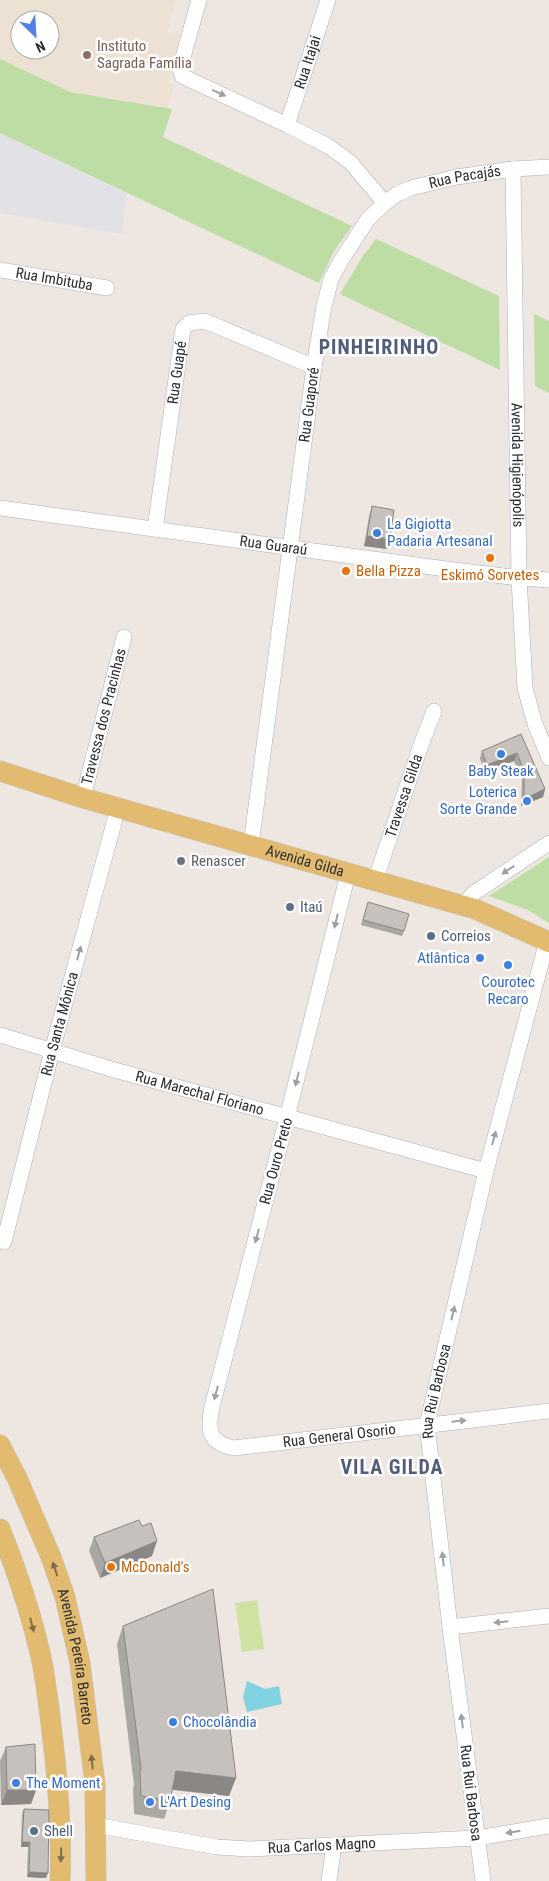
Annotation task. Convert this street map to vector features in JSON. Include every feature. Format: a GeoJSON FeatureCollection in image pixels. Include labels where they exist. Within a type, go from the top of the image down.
{"type":"FeatureCollection","features":[{"type":"Feature","properties":{"kind":"main road","name":"Avenida Gilda"},"geometry":{"type":"LineString","coordinates":[[0,771],[83,798],[475,909],[548,942]]}},
{"type":"Feature","properties":{"kind":"main road","name":"Avenida Pereira Barreto"},"geometry":{"type":"LineString","coordinates":[[0,1445],[17,1478],[51,1557],[65,1598],[80,1663],[95,1784],[96,1881]]}},
{"type":"Feature","properties":{"kind":"main road"},"geometry":{"type":"LineString","coordinates":[[0,1529],[26,1602],[40,1656],[48,1700],[60,1806],[60,1881]]}},
{"type":"Feature","properties":{"kind":"street"},"geometry":{"type":"LineString","coordinates":[[199,0],[180,68],[182,76],[288,124],[328,146],[350,162],[385,203]]}},
{"type":"Feature","properties":{"kind":"street","name":"Rua Itajai"},"geometry":{"type":"LineString","coordinates":[[288,124],[328,0]]}},
{"type":"Feature","properties":{"kind":"street","name":"Rua Pacajás"},"geometry":{"type":"LineString","coordinates":[[385,203],[396,194],[410,188],[456,177],[514,169],[549,167]]}},
{"type":"Feature","properties":{"kind":"street","name":"Avenida Higienópolis"},"geometry":{"type":"LineString","coordinates":[[514,169],[519,578],[526,688],[535,724],[549,758]]}},
{"type":"Feature","properties":{"kind":"street","name":"Rua Guaporé"},"geometry":{"type":"LineString","coordinates":[[251,845],[289,547],[324,306],[331,279],[342,259],[368,219],[385,203]]}},
{"type":"Feature","properties":{"kind":"street","name":"Rua Imbituba"},"geometry":{"type":"LineString","coordinates":[[0,270],[107,288]]}},
{"type":"Feature","properties":{"kind":"street","name":"Rua Guapé"},"geometry":{"type":"LineString","coordinates":[[155,529],[183,329],[189,323],[205,321],[314,367]]}},
{"type":"Feature","properties":{"kind":"street","name":"Rua Guaraú"},"geometry":{"type":"LineString","coordinates":[[0,508],[519,578],[549,580]]}},
{"type":"Feature","properties":{"kind":"street","name":"Travessa dos Pracinhas"},"geometry":{"type":"LineString","coordinates":[[83,798],[124,637]]}},
{"type":"Feature","properties":{"kind":"street","name":"Travessa Gilda"},"geometry":{"type":"LineString","coordinates":[[375,881],[420,745],[434,711]]}},
{"type":"Feature","properties":{"kind":"street","name":"Rua Santa Mônica"},"geometry":{"type":"LineString","coordinates":[[4,1242],[52,1051],[118,808]]}},
{"type":"Feature","properties":{"kind":"street"},"geometry":{"type":"LineString","coordinates":[[461,906],[474,892],[549,843]]}},
{"type":"Feature","properties":{"kind":"street","name":"Rua Ouro Preto"},"geometry":{"type":"LineString","coordinates":[[220,1445],[211,1435],[210,1414],[288,1118],[348,874]]}},
{"type":"Feature","properties":{"kind":"street","name":"Rua Rui Barbosa"},"geometry":{"type":"LineString","coordinates":[[483,1881],[450,1627],[427,1425],[486,1171],[548,942]]}},
{"type":"Feature","properties":{"kind":"street","name":"Rua Marechal Floriano"},"geometry":{"type":"LineString","coordinates":[[0,1035],[111,1069],[486,1171]]}},
{"type":"Feature","properties":{"kind":"street","name":"Rua General Osorio"},"geometry":{"type":"LineString","coordinates":[[220,1445],[234,1448],[549,1411]]}},
{"type":"Feature","properties":{"kind":"street"},"geometry":{"type":"LineString","coordinates":[[450,1627],[549,1616]]}},
{"type":"Feature","properties":{"kind":"street","name":"Rua Carlos Magno"},"geometry":{"type":"LineString","coordinates":[[95,1825],[233,1848],[477,1838],[549,1826]]}},
{"type":"Feature","properties":{"kind":"street"},"geometry":{"type":"LineString","coordinates":[[329,1881],[334,1845]]}},
{"type":"Feature","properties":{"kind":"shaded area","name":"Instituto Sagrada Família"},"geometry":{"type":"Polygon","coordinates":[[[0,0],[176,0],[167,32],[179,33],[168,83],[174,86],[168,108],[70,92],[0,59],[0,0]]]}},
{"type":"Feature","properties":{"kind":"shaded area"},"geometry":{"type":"Polygon","coordinates":[[[0,133],[126,193],[122,234],[0,213],[0,133]]]}},
{"type":"Feature","properties":{"kind":"green space"},"geometry":{"type":"Polygon","coordinates":[[[0,59],[70,92],[172,109],[163,137],[352,226],[334,251],[319,283],[0,133],[0,59]]]}},
{"type":"Feature","properties":{"kind":"green space"},"geometry":{"type":"Polygon","coordinates":[[[376,239],[499,296],[500,370],[340,294],[363,256],[376,239]]]}},
{"type":"Feature","properties":{"kind":"green space"},"geometry":{"type":"Polygon","coordinates":[[[534,314],[549,321],[549,393],[535,386],[534,314]]]}},
{"type":"Feature","properties":{"kind":"green space"},"geometry":{"type":"Polygon","coordinates":[[[549,857],[549,923],[528,910],[489,896],[549,857]]]}},
{"type":"Feature","properties":{"kind":"green space"},"geometry":{"type":"Polygon","coordinates":[[[257,1600],[264,1649],[242,1652],[235,1603],[257,1600]]]}},
{"type":"Feature","properties":{"kind":"water"},"geometry":{"type":"Polygon","coordinates":[[[247,1681],[265,1689],[279,1686],[282,1704],[247,1712],[243,1697],[247,1681]]]}},
{"type":"Feature","properties":{"kind":"building","name":"La Gigiotta Padaria Artesanal"},"geometry":{"type":"Polygon","coordinates":[[[372,506],[394,510],[390,539],[367,536],[372,506]]]}},
{"type":"Feature","properties":{"kind":"building"},"geometry":{"type":"Polygon","coordinates":[[[521,734],[545,789],[524,799],[524,771],[517,753],[487,765],[482,751],[521,734]]]}},
{"type":"Feature","properties":{"kind":"building"},"geometry":{"type":"Polygon","coordinates":[[[368,902],[409,914],[404,931],[363,920],[368,902]]]}},
{"type":"Feature","properties":{"kind":"building"},"geometry":{"type":"Polygon","coordinates":[[[139,1520],[142,1526],[151,1523],[157,1541],[105,1563],[94,1537],[139,1520]]]}},
{"type":"Feature","properties":{"kind":"building","name":"Chocolândia"},"geometry":{"type":"Polygon","coordinates":[[[213,1589],[236,1778],[176,1771],[170,1801],[141,1796],[141,1768],[123,1626],[213,1589]]]}},
{"type":"Feature","properties":{"kind":"building"},"geometry":{"type":"Polygon","coordinates":[[[35,1744],[36,1790],[7,1790],[6,1747],[35,1744]]]}},
{"type":"Feature","properties":{"kind":"building","name":"Shell"},"geometry":{"type":"Polygon","coordinates":[[[24,1809],[49,1810],[48,1873],[29,1872],[30,1842],[22,1842],[24,1809]]]}},
{"type":"Feature","properties":{"kind":"place","name":"Instituto Sagrada Família"},"geometry":{"type":"Point","coordinates":[87,55]}},
{"type":"Feature","properties":{"kind":"place","name":"La Gigiotta Padaria Artesanal"},"geometry":{"type":"Point","coordinates":[377,533]}},
{"type":"Feature","properties":{"kind":"place","name":"Eskimó Sorvetes"},"geometry":{"type":"Point","coordinates":[490,558]}},
{"type":"Feature","properties":{"kind":"place","name":"Bella Pizza"},"geometry":{"type":"Point","coordinates":[346,571]}},
{"type":"Feature","properties":{"kind":"place","name":"Baby Steak"},"geometry":{"type":"Point","coordinates":[501,754]}},
{"type":"Feature","properties":{"kind":"place","name":"Loterica Sorte Grande"},"geometry":{"type":"Point","coordinates":[527,801]}},
{"type":"Feature","properties":{"kind":"place","name":"Renascer"},"geometry":{"type":"Point","coordinates":[181,861]}},
{"type":"Feature","properties":{"kind":"place","name":"Itaú"},"geometry":{"type":"Point","coordinates":[290,907]}},
{"type":"Feature","properties":{"kind":"place","name":"Correios"},"geometry":{"type":"Point","coordinates":[431,936]}},
{"type":"Feature","properties":{"kind":"place","name":"Atlântica"},"geometry":{"type":"Point","coordinates":[480,958]}},
{"type":"Feature","properties":{"kind":"place","name":"Courotec Recaro"},"geometry":{"type":"Point","coordinates":[508,965]}},
{"type":"Feature","properties":{"kind":"place","name":"McDonald's"},"geometry":{"type":"Point","coordinates":[111,1567]}},
{"type":"Feature","properties":{"kind":"place","name":"Chocolândia"},"geometry":{"type":"Point","coordinates":[173,1722]}},
{"type":"Feature","properties":{"kind":"place","name":"The Moment"},"geometry":{"type":"Point","coordinates":[16,1783]}},
{"type":"Feature","properties":{"kind":"place","name":"L'Art Desing"},"geometry":{"type":"Point","coordinates":[150,1802]}},
{"type":"Feature","properties":{"kind":"place","name":"Shell"},"geometry":{"type":"Point","coordinates":[34,1831]}},
{"type":"Feature","properties":{"kind":"district","name":"PINHEIRINHO"},"geometry":{"type":"Point","coordinates":[379,347]}},
{"type":"Feature","properties":{"kind":"district","name":"VILA GILDA"},"geometry":{"type":"Point","coordinates":[392,1467]}}]}
